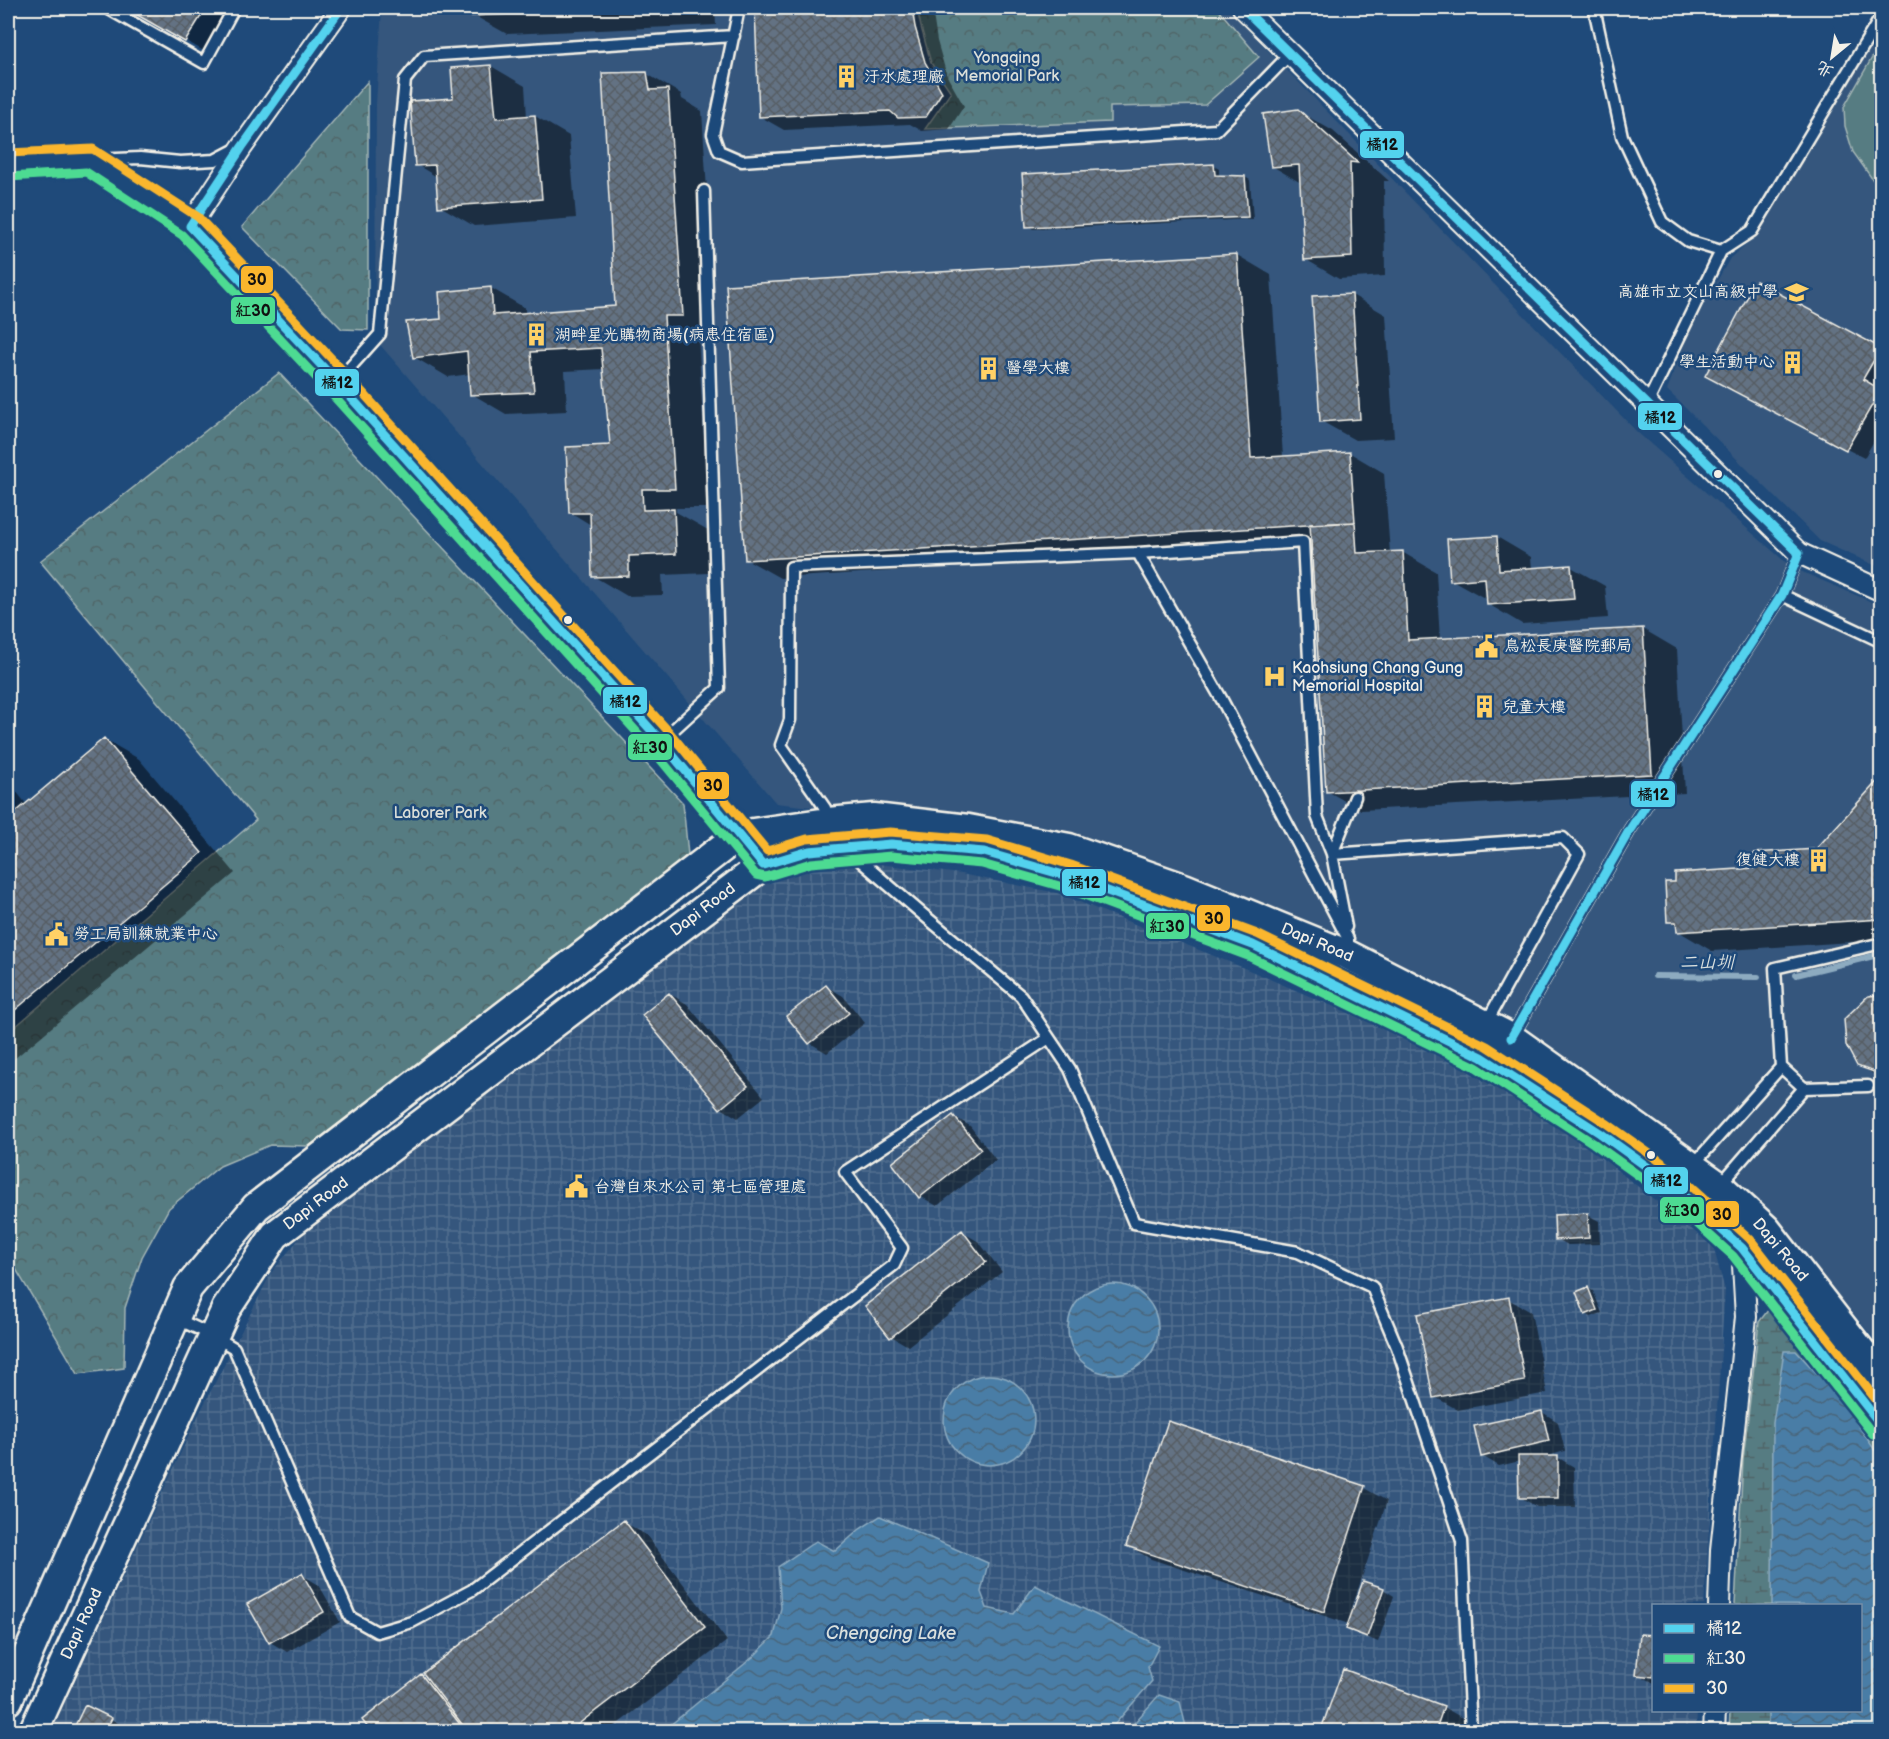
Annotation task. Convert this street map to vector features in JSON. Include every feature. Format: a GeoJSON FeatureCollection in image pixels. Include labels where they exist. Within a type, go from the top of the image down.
{"type":"FeatureCollection","features":[{"type":"Feature","properties":{"kind":"main road","name":"Dapi Road"},"geometry":{"type":"LineString","coordinates":[[8,1696],[188,1288],[256,1207],[739,835],[874,818],[968,829],[1070,848],[1348,947],[1510,1038],[1719,1186],[1766,1229],[1881,1378]]}},
{"type":"Feature","properties":{"kind":"main road","name":"Dapi Road"},"geometry":{"type":"LineString","coordinates":[[33,1731],[226,1310],[276,1235],[763,865],[809,851],[891,844],[984,852],[1067,876],[1253,945],[1482,1057],[1600,1133],[1671,1184],[1742,1248],[1881,1427]]}},
{"type":"Feature","properties":{"kind":"street"},"geometry":{"type":"LineString","coordinates":[[190,226],[242,147],[341,8]]}},
{"type":"Feature","properties":{"kind":"street"},"geometry":{"type":"LineString","coordinates":[[1243,8],[1799,553],[1881,591]]}},
{"type":"Feature","properties":{"kind":"street"},"geometry":{"type":"LineString","coordinates":[[8,165],[89,160],[190,226],[337,382],[661,741],[763,865]]}},
{"type":"Feature","properties":{"kind":"street","name":"Dapi Road"},"geometry":{"type":"LineString","coordinates":[[1719,1604],[1722,1550],[1746,1317],[1742,1248]]}},
{"type":"Feature","properties":{"kind":"street"},"geometry":{"type":"LineString","coordinates":[[1714,1731],[1715,1712]]}},
{"type":"Feature","properties":{"kind":"lane"},"geometry":{"type":"LineString","coordinates":[[107,8],[204,63],[234,8]]}},
{"type":"Feature","properties":{"kind":"lane"},"geometry":{"type":"LineString","coordinates":[[737,8],[734,36],[713,134],[719,151],[742,161],[1216,130],[1290,54]]}},
{"type":"Feature","properties":{"kind":"lane"},"geometry":{"type":"LineString","coordinates":[[1594,8],[1622,136],[1662,222],[1688,242],[1721,251]]}},
{"type":"Feature","properties":{"kind":"lane"},"geometry":{"type":"LineString","coordinates":[[1647,404],[1721,251],[1752,231],[1881,15]]}},
{"type":"Feature","properties":{"kind":"lane"},"geometry":{"type":"LineString","coordinates":[[337,382],[380,334],[405,80],[424,56],[734,36]]}},
{"type":"Feature","properties":{"kind":"lane"},"geometry":{"type":"LineString","coordinates":[[89,160],[140,158],[180,162],[215,160],[242,147]]}},
{"type":"Feature","properties":{"kind":"lane"},"geometry":{"type":"LineString","coordinates":[[661,741],[719,688],[704,191]]}},
{"type":"Feature","properties":{"kind":"lane"},"geometry":{"type":"LineString","coordinates":[[828,822],[825,808],[781,745],[790,720],[791,567],[1138,553],[1303,542],[1317,816],[1332,854],[1348,947]]}},
{"type":"Feature","properties":{"kind":"lane"},"geometry":{"type":"LineString","coordinates":[[1138,553],[1222,699],[1348,947]]}},
{"type":"Feature","properties":{"kind":"lane"},"geometry":{"type":"LineString","coordinates":[[1510,1038],[1629,831],[1782,595],[1799,553]]}},
{"type":"Feature","properties":{"kind":"lane"},"geometry":{"type":"LineString","coordinates":[[1782,595],[1881,642]]}},
{"type":"Feature","properties":{"kind":"lane"},"geometry":{"type":"LineString","coordinates":[[1332,854],[1355,797]]}},
{"type":"Feature","properties":{"kind":"lane"},"geometry":{"type":"LineString","coordinates":[[1332,854],[1563,838],[1579,854],[1485,1026]]}},
{"type":"Feature","properties":{"kind":"lane"},"geometry":{"type":"LineString","coordinates":[[844,847],[1022,996],[1070,1069],[1134,1223],[1299,1252],[1372,1287],[1397,1347],[1462,1541],[1471,1731]]}},
{"type":"Feature","properties":{"kind":"lane"},"geometry":{"type":"LineString","coordinates":[[1868,1086],[1804,1088],[1781,1067],[1774,968],[1881,943]]}},
{"type":"Feature","properties":{"kind":"lane"},"geometry":{"type":"LineString","coordinates":[[175,1318],[234,1348],[350,1617],[377,1632],[412,1622],[472,1590],[894,1265],[902,1248],[845,1172],[1049,1038]]}},
{"type":"Feature","properties":{"kind":"lane"},"geometry":{"type":"LineString","coordinates":[[1692,1166],[1781,1067]]}},
{"type":"Feature","properties":{"kind":"lane"},"geometry":{"type":"LineString","coordinates":[[1719,1186],[1804,1088]]}},
{"type":"Feature","properties":{"kind":"shaded area","name":"Kaohsiung Chang Gung Memorial Hospital"},"geometry":{"type":"Polygon","coordinates":[[[382,8],[1227,8],[1637,432],[1791,567],[1881,606],[1881,1347],[1774,1218],[1348,939],[1070,837],[776,803],[375,339],[376,104],[382,8]]]}},
{"type":"Feature","properties":{"kind":"shaded area","name":"高雄市立文山高級中學"},"geometry":{"type":"Polygon","coordinates":[[[1881,28],[1881,568],[1820,541],[1667,390],[1692,325],[1730,258],[1755,237],[1881,28]]]}},
{"type":"Feature","properties":{"kind":"shaded area"},"geometry":{"type":"Polygon","coordinates":[[[862,862],[961,874],[1057,893],[1244,968],[1430,1048],[1570,1133],[1713,1246],[1725,1290],[1704,1604],[1652,1604],[1652,1712],[1697,1712],[1696,1731],[1187,1731],[1180,1702],[1159,1695],[1127,1731],[1109,1731],[1152,1681],[1148,1667],[1159,1646],[987,1608],[981,1592],[860,1529],[835,1551],[779,1567],[781,1608],[774,1636],[753,1657],[663,1731],[51,1732],[195,1422],[271,1273],[306,1230],[737,897],[792,870],[862,862]]]}},
{"type":"Feature","properties":{"kind":"green space","name":"Yongqing Memorial Park"},"geometry":{"type":"Polygon","coordinates":[[[917,8],[1217,8],[1259,57],[1205,105],[1110,107],[1110,122],[925,129],[951,92],[931,63],[917,8]]]}},
{"type":"Feature","properties":{"kind":"green space"},"geometry":{"type":"Polygon","coordinates":[[[1881,42],[1881,187],[1873,180],[1853,152],[1845,126],[1844,107],[1881,42]]]}},
{"type":"Feature","properties":{"kind":"green space"},"geometry":{"type":"Polygon","coordinates":[[[368,81],[368,330],[342,329],[242,227],[368,81]]]}},
{"type":"Feature","properties":{"kind":"green space","name":"Laborer Park"},"geometry":{"type":"Polygon","coordinates":[[[279,373],[683,803],[688,855],[309,1146],[270,1145],[220,1166],[169,1208],[142,1257],[125,1308],[124,1368],[78,1374],[13,1264],[8,1262],[8,1033],[256,820],[40,561],[279,373]]]}},
{"type":"Feature","properties":{"kind":"green space"},"geometry":{"type":"Polygon","coordinates":[[[1769,1309],[1790,1316],[1881,1446],[1881,1731],[1729,1732],[1730,1712],[1862,1712],[1862,1604],[1735,1604],[1743,1460],[1759,1322],[1769,1309]]]}},
{"type":"Feature","properties":{"kind":"water"},"geometry":{"type":"Polygon","coordinates":[[[1113,1284],[1130,1288],[1145,1297],[1154,1312],[1158,1329],[1154,1346],[1145,1361],[1130,1370],[1113,1374],[1096,1370],[1081,1361],[1072,1346],[1068,1329],[1072,1312],[1081,1297],[1096,1288],[1113,1284]]]}},
{"type":"Feature","properties":{"kind":"water"},"geometry":{"type":"Polygon","coordinates":[[[1784,1351],[1796,1351],[1838,1396],[1881,1459],[1881,1731],[1768,1731],[1768,1712],[1862,1712],[1862,1604],[1772,1604],[1773,1423],[1784,1351]]]}},
{"type":"Feature","properties":{"kind":"water"},"geometry":{"type":"Polygon","coordinates":[[[989,1375],[1006,1379],[1021,1388],[1030,1403],[1034,1420],[1030,1437],[1021,1452],[1006,1461],[989,1465],[972,1461],[957,1452],[948,1437],[944,1420],[948,1403],[957,1388],[972,1379],[989,1375]]]}},
{"type":"Feature","properties":{"kind":"water","name":"Chengcing Lake"},"geometry":{"type":"Polygon","coordinates":[[[880,1516],[988,1563],[981,1592],[987,1608],[1014,1614],[1035,1585],[1159,1646],[1148,1667],[1152,1681],[1109,1731],[663,1731],[753,1657],[774,1636],[781,1608],[778,1567],[816,1541],[835,1551],[860,1529],[880,1516]]]}},
{"type":"Feature","properties":{"kind":"water"},"geometry":{"type":"Polygon","coordinates":[[[1159,1695],[1180,1702],[1187,1731],[1127,1731],[1159,1695]]]}},
{"type":"Feature","properties":{"kind":"building"},"geometry":{"type":"Polygon","coordinates":[[[125,8],[206,8],[185,42],[125,8]]]}},
{"type":"Feature","properties":{"kind":"building"},"geometry":{"type":"Polygon","coordinates":[[[471,8],[643,8],[471,16],[471,8]]]}},
{"type":"Feature","properties":{"kind":"building","name":"汙水處理廠"},"geometry":{"type":"Polygon","coordinates":[[[755,8],[912,8],[925,62],[942,92],[926,117],[898,118],[890,111],[759,117],[755,8]]]}},
{"type":"Feature","properties":{"kind":"building"},"geometry":{"type":"Polygon","coordinates":[[[491,65],[496,118],[535,115],[542,199],[438,207],[435,165],[415,166],[410,101],[453,98],[451,68],[491,65]]]}},
{"type":"Feature","properties":{"kind":"building","name":"湖畔星光購物商場(病患住宿區)"},"geometry":{"type":"Polygon","coordinates":[[[647,72],[650,90],[668,89],[683,316],[664,316],[675,489],[642,489],[643,510],[674,509],[676,554],[629,556],[629,576],[592,577],[590,513],[569,513],[566,447],[610,445],[601,348],[531,352],[534,392],[470,395],[467,351],[413,358],[406,322],[441,319],[439,292],[491,287],[493,315],[615,306],[602,73],[647,72]]]}},
{"type":"Feature","properties":{"kind":"building"},"geometry":{"type":"Polygon","coordinates":[[[1298,109],[1358,163],[1350,162],[1352,257],[1304,260],[1299,165],[1271,167],[1263,114],[1298,109]]]}},
{"type":"Feature","properties":{"kind":"building"},"geometry":{"type":"Polygon","coordinates":[[[1214,164],[1215,175],[1245,176],[1248,217],[1026,227],[1022,174],[1214,164]]]}},
{"type":"Feature","properties":{"kind":"building","name":"醫學大樓"},"geometry":{"type":"Polygon","coordinates":[[[1237,254],[1251,458],[1350,452],[1355,522],[745,560],[726,285],[1237,254]]]}},
{"type":"Feature","properties":{"kind":"building","name":"學生活動中心"},"geometry":{"type":"Polygon","coordinates":[[[1756,281],[1881,348],[1863,379],[1881,390],[1846,450],[1705,376],[1756,281]]]}},
{"type":"Feature","properties":{"kind":"building"},"geometry":{"type":"Polygon","coordinates":[[[1352,294],[1360,419],[1320,422],[1312,296],[1352,294]]]}},
{"type":"Feature","properties":{"kind":"building","name":"兒童大樓"},"geometry":{"type":"Polygon","coordinates":[[[1355,522],[1357,553],[1403,551],[1408,640],[1643,628],[1652,774],[1326,792],[1310,524],[1355,522]]]}},
{"type":"Feature","properties":{"kind":"building"},"geometry":{"type":"Polygon","coordinates":[[[1497,536],[1499,570],[1571,565],[1574,599],[1487,605],[1485,578],[1450,581],[1447,539],[1497,536]]]}},
{"type":"Feature","properties":{"kind":"building","name":"勞工局訓練就業中心"},"geometry":{"type":"Polygon","coordinates":[[[104,738],[202,853],[8,1016],[8,800],[17,811],[104,738]]]}},
{"type":"Feature","properties":{"kind":"building","name":"復健大樓"},"geometry":{"type":"Polygon","coordinates":[[[1882,776],[1882,919],[1677,932],[1676,922],[1667,922],[1665,882],[1675,882],[1675,873],[1755,868],[1754,853],[1816,849],[1882,776]]]}},
{"type":"Feature","properties":{"kind":"building"},"geometry":{"type":"Polygon","coordinates":[[[826,985],[849,1013],[809,1044],[786,1016],[826,985]]]}},
{"type":"Feature","properties":{"kind":"building"},"geometry":{"type":"Polygon","coordinates":[[[669,993],[748,1086],[720,1109],[642,1015],[669,993]]]}},
{"type":"Feature","properties":{"kind":"building"},"geometry":{"type":"Polygon","coordinates":[[[1882,995],[1882,1075],[1857,1066],[1846,1045],[1844,1019],[1868,996],[1882,995]]]}},
{"type":"Feature","properties":{"kind":"building"},"geometry":{"type":"Polygon","coordinates":[[[953,1115],[981,1149],[919,1198],[892,1163],[953,1115]]]}},
{"type":"Feature","properties":{"kind":"building"},"geometry":{"type":"Polygon","coordinates":[[[1588,1213],[1589,1238],[1555,1240],[1554,1215],[1588,1213]]]}},
{"type":"Feature","properties":{"kind":"building"},"geometry":{"type":"Polygon","coordinates":[[[962,1230],[986,1262],[890,1338],[865,1306],[962,1230]]]}},
{"type":"Feature","properties":{"kind":"building"},"geometry":{"type":"Polygon","coordinates":[[[1588,1287],[1597,1310],[1585,1315],[1576,1292],[1588,1287]]]}},
{"type":"Feature","properties":{"kind":"building"},"geometry":{"type":"Polygon","coordinates":[[[1509,1297],[1525,1381],[1433,1398],[1417,1314],[1509,1297]]]}},
{"type":"Feature","properties":{"kind":"building"},"geometry":{"type":"Polygon","coordinates":[[[1542,1411],[1549,1441],[1481,1457],[1474,1426],[1542,1411]]]}},
{"type":"Feature","properties":{"kind":"building"},"geometry":{"type":"Polygon","coordinates":[[[1168,1421],[1365,1486],[1324,1612],[1126,1546],[1168,1421]]]}},
{"type":"Feature","properties":{"kind":"building"},"geometry":{"type":"Polygon","coordinates":[[[1518,1456],[1558,1456],[1558,1498],[1519,1498],[1518,1456]]]}},
{"type":"Feature","properties":{"kind":"building"},"geometry":{"type":"Polygon","coordinates":[[[624,1520],[705,1627],[568,1732],[468,1732],[423,1673],[624,1520]]]}},
{"type":"Feature","properties":{"kind":"building"},"geometry":{"type":"Polygon","coordinates":[[[302,1573],[324,1612],[269,1643],[247,1604],[302,1573]]]}},
{"type":"Feature","properties":{"kind":"building"},"geometry":{"type":"Polygon","coordinates":[[[1363,1581],[1384,1588],[1367,1637],[1346,1629],[1363,1581]]]}},
{"type":"Feature","properties":{"kind":"building"},"geometry":{"type":"Polygon","coordinates":[[[1640,1634],[1652,1635],[1652,1677],[1636,1675],[1640,1634]]]}},
{"type":"Feature","properties":{"kind":"building"},"geometry":{"type":"Polygon","coordinates":[[[1343,1669],[1444,1706],[1435,1732],[1320,1732],[1343,1669]]]}},
{"type":"Feature","properties":{"kind":"building"},"geometry":{"type":"Polygon","coordinates":[[[421,1674],[466,1732],[371,1732],[362,1720],[421,1674]]]}},
{"type":"Feature","properties":{"kind":"building"},"geometry":{"type":"Polygon","coordinates":[[[85,1705],[112,1718],[105,1732],[72,1732],[85,1705]]]}},
{"type":"Feature","properties":{"kind":"waterway","name":"二山圳"},"geometry":{"type":"LineString","coordinates":[[1796,975],[1882,954]]}},
{"type":"Feature","properties":{"kind":"waterway","name":"二山圳"},"geometry":{"type":"LineString","coordinates":[[1655,976],[1758,977]]}},
{"type":"Feature","properties":{"kind":"transit line","name":"橘12"},"geometry":{"type":"LineString","coordinates":[[190,226],[242,147],[341,8]]}},
{"type":"Feature","properties":{"kind":"transit line","name":"橘12"},"geometry":{"type":"LineString","coordinates":[[1243,8],[1799,553]]}},
{"type":"Feature","properties":{"kind":"transit line","name":"30"},"geometry":{"type":"LineString","coordinates":[[8,153],[93,149],[198,217],[346,374],[670,733],[767,851],[807,839],[890,832],[987,840],[1071,865],[1257,934],[1487,1046],[1606,1123],[1678,1174],[1750,1239],[1882,1407]]}},
{"type":"Feature","properties":{"kind":"transit line","name":"紅30"},"geometry":{"type":"LineString","coordinates":[[9,177],[86,172],[182,235],[328,390],[652,749],[756,875],[765,877],[811,863],[891,856],[982,864],[1063,887],[1248,956],[1476,1067],[1593,1143],[1663,1193],[1733,1256],[1873,1434]]}},
{"type":"Feature","properties":{"kind":"transit line","name":"橘12"},"geometry":{"type":"LineString","coordinates":[[190,226],[337,382],[661,741],[763,865]]}},
{"type":"Feature","properties":{"kind":"transit line","name":"橘12"},"geometry":{"type":"LineString","coordinates":[[1511,1038],[1629,831],[1782,595],[1799,553]]}},
{"type":"Feature","properties":{"kind":"transit line","name":"橘12"},"geometry":{"type":"LineString","coordinates":[[763,865],[809,851],[891,844],[984,852],[1067,876],[1253,945],[1482,1057],[1600,1133],[1671,1184],[1742,1248],[1882,1426]]}},
{"type":"Feature","properties":{"kind":"place","name":"汙水處理廠"},"geometry":{"type":"Point","coordinates":[846,77]}},
{"type":"Feature","properties":{"kind":"place","name":"高雄市立文山高級中學"},"geometry":{"type":"Point","coordinates":[1796,292]}},
{"type":"Feature","properties":{"kind":"place","name":"湖畔星光購物商場(病患住宿區)"},"geometry":{"type":"Point","coordinates":[537,335]}},
{"type":"Feature","properties":{"kind":"place","name":"學生活動中心"},"geometry":{"type":"Point","coordinates":[1793,362]}},
{"type":"Feature","properties":{"kind":"place","name":"醫學大樓"},"geometry":{"type":"Point","coordinates":[988,368]}},
{"type":"Feature","properties":{"kind":"place","name":"鳥松長庚醫院郵局"},"geometry":{"type":"Point","coordinates":[1486,646]}},
{"type":"Feature","properties":{"kind":"place","name":"Kaohsiung Chang Gung Memorial Hospital"},"geometry":{"type":"Point","coordinates":[1274,677]}},
{"type":"Feature","properties":{"kind":"place","name":"兒童大樓"},"geometry":{"type":"Point","coordinates":[1484,707]}},
{"type":"Feature","properties":{"kind":"place","name":"復健大樓"},"geometry":{"type":"Point","coordinates":[1818,860]}},
{"type":"Feature","properties":{"kind":"place","name":"勞工局訓練就業中心"},"geometry":{"type":"Point","coordinates":[56,934]}},
{"type":"Feature","properties":{"kind":"place","name":"台灣自來水公司 第七區管理處"},"geometry":{"type":"Point","coordinates":[576,1187]}}]}
